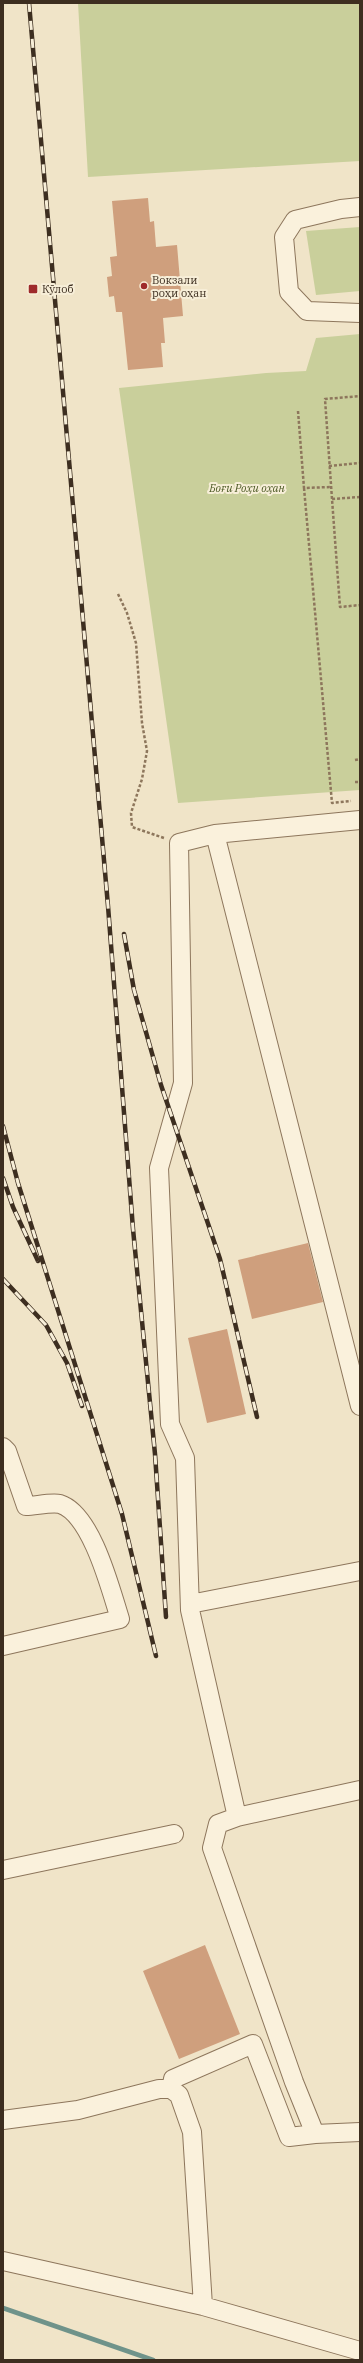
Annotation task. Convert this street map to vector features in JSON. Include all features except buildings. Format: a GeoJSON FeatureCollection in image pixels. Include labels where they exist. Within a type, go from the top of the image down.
{"type":"FeatureCollection","features":[{"type":"Feature","properties":{"kind":"street"},"geometry":{"type":"LineString","coordinates":[[360,207],[341,209],[295,220],[284,237],[289,292],[308,311],[360,313]]}},
{"type":"Feature","properties":{"kind":"street"},"geometry":{"type":"LineString","coordinates":[[237,1817],[190,1604],[185,1458],[170,1424],[158,1168],[183,1083],[179,843],[215,834],[360,820]]}},
{"type":"Feature","properties":{"kind":"street"},"geometry":{"type":"LineString","coordinates":[[215,834],[360,1406]]}},
{"type":"Feature","properties":{"kind":"street"},"geometry":{"type":"LineString","coordinates":[[3,1447],[7,1451],[26,1506],[60,1504],[77,1516],[98,1552],[120,1620],[3,1646]]}},
{"type":"Feature","properties":{"kind":"street"},"geometry":{"type":"LineString","coordinates":[[190,1604],[360,1571]]}},
{"type":"Feature","properties":{"kind":"street"},"geometry":{"type":"LineString","coordinates":[[315,2134],[294,2082],[212,1848],[218,1824],[237,1817],[360,1790]]}},
{"type":"Feature","properties":{"kind":"street"},"geometry":{"type":"LineString","coordinates":[[3,1870],[174,1834]]}},
{"type":"Feature","properties":{"kind":"street"},"geometry":{"type":"LineString","coordinates":[[172,2089],[173,2079],[253,2044],[289,2137],[360,2132]]}},
{"type":"Feature","properties":{"kind":"street"},"geometry":{"type":"LineString","coordinates":[[3,2120],[78,2110],[159,2089],[172,2089],[179,2095],[192,2132],[203,2306]]}},
{"type":"Feature","properties":{"kind":"street"},"geometry":{"type":"LineString","coordinates":[[3,2261],[203,2306],[360,2351]]}},
{"type":"Feature","properties":{"kind":"path"},"geometry":{"type":"LineString","coordinates":[[360,396],[325,399],[340,607],[360,605]]}},
{"type":"Feature","properties":{"kind":"path"},"geometry":{"type":"LineString","coordinates":[[298,412],[332,803],[351,801]]}},
{"type":"Feature","properties":{"kind":"path"},"geometry":{"type":"LineString","coordinates":[[329,466],[360,463]]}},
{"type":"Feature","properties":{"kind":"path"},"geometry":{"type":"LineString","coordinates":[[304,488],[331,487]]}},
{"type":"Feature","properties":{"kind":"path"},"geometry":{"type":"LineString","coordinates":[[332,499],[360,497]]}},
{"type":"Feature","properties":{"kind":"path"},"geometry":{"type":"LineString","coordinates":[[118,594],[127,613],[136,643],[142,723],[147,750],[142,780],[131,813],[132,827],[179,843]]}},
{"type":"Feature","properties":{"kind":"path"},"geometry":{"type":"LineString","coordinates":[[355,760],[360,759]]}},
{"type":"Feature","properties":{"kind":"path"},"geometry":{"type":"LineString","coordinates":[[355,782],[360,782]]}},
{"type":"Feature","properties":{"kind":"green space"},"geometry":{"type":"Polygon","coordinates":[[[78,3],[360,3],[360,161],[88,177],[78,3]]]}},
{"type":"Feature","properties":{"kind":"green space"},"geometry":{"type":"Polygon","coordinates":[[[360,227],[360,291],[316,295],[306,231],[360,227]]]}},
{"type":"Feature","properties":{"kind":"green space","name":"Боғи Роҳи оҳан"},"geometry":{"type":"Polygon","coordinates":[[[360,334],[360,790],[178,803],[119,388],[266,373],[306,371],[316,338],[360,334]]]}},
{"type":"Feature","properties":{"kind":"waterway"},"geometry":{"type":"LineString","coordinates":[[3,2308],[153,2360]]}},
{"type":"Feature","properties":{"kind":"railway"},"geometry":{"type":"LineString","coordinates":[[29,3],[108,906],[133,1229],[155,1454],[166,1617]]}},
{"type":"Feature","properties":{"kind":"railway"},"geometry":{"type":"LineString","coordinates":[[124,934],[134,990],[161,1085],[220,1259],[257,1417]]}},
{"type":"Feature","properties":{"kind":"railway"},"geometry":{"type":"LineString","coordinates":[[3,1126],[18,1183],[122,1514],[156,1656]]}},
{"type":"Feature","properties":{"kind":"railway"},"geometry":{"type":"LineString","coordinates":[[3,1178],[13,1207],[38,1261]]}},
{"type":"Feature","properties":{"kind":"railway"},"geometry":{"type":"LineString","coordinates":[[3,1279],[46,1325],[67,1363],[82,1406]]}},
{"type":"Feature","properties":{"kind":"place","name":"Вокзали роҳи оҳан"},"geometry":{"type":"Point","coordinates":[144,286]}},
{"type":"Feature","properties":{"kind":"place","name":"Кӯлоб"},"geometry":{"type":"Point","coordinates":[33,289]}}]}
